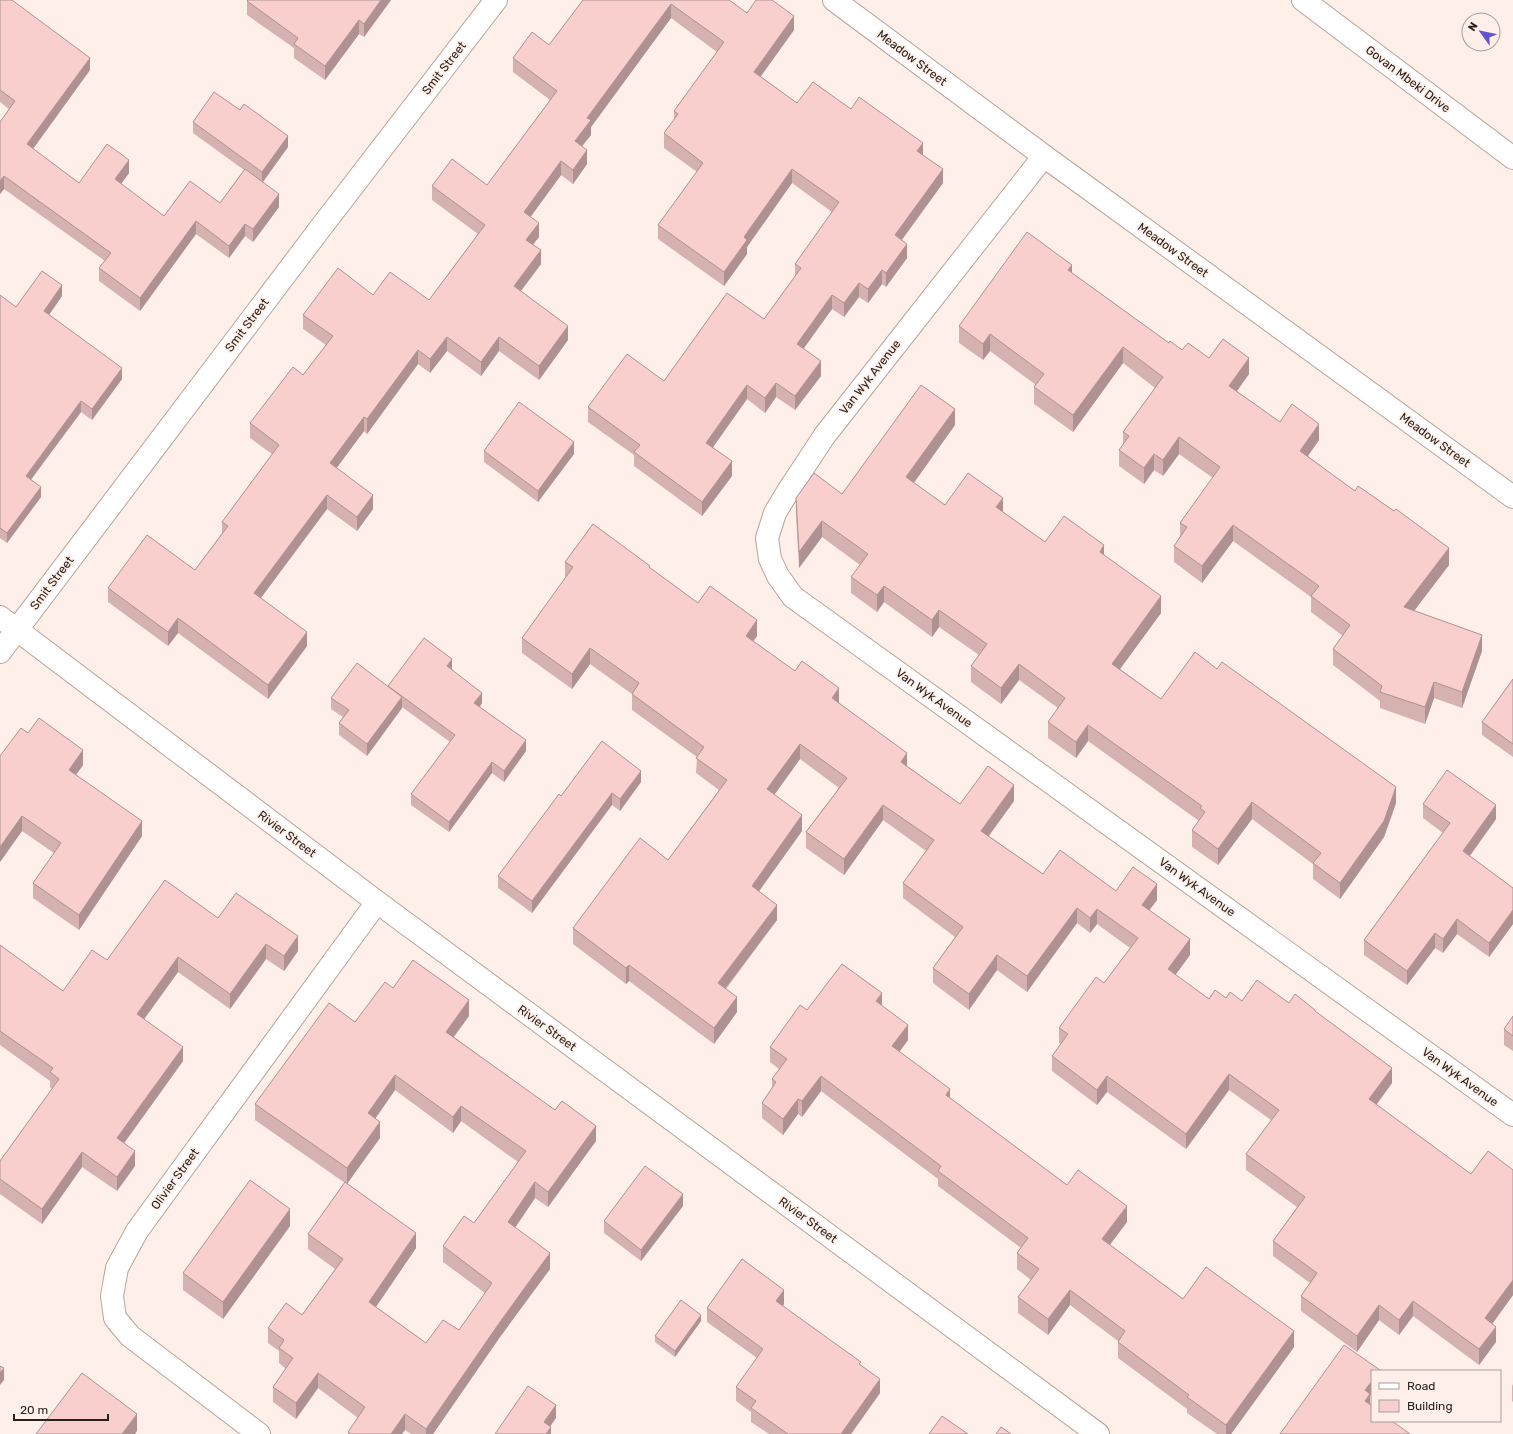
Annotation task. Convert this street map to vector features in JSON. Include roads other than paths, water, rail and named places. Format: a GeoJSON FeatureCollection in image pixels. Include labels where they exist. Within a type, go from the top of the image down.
{"type":"FeatureCollection","features":[{"type":"Feature","properties":{"kind":"street","name":"Smit Street"},"geometry":{"type":"LineString","coordinates":[[0,652],[8,623],[322,226],[496,0]]}},
{"type":"Feature","properties":{"kind":"street","name":"Meadow Street"},"geometry":{"type":"LineString","coordinates":[[834,0],[1044,156],[1513,497]]}},
{"type":"Feature","properties":{"kind":"street","name":"Govan Mbeki Drive"},"geometry":{"type":"LineString","coordinates":[[1303,0],[1513,158]]}},
{"type":"Feature","properties":{"kind":"street","name":"Van Wyk Avenue"},"geometry":{"type":"LineString","coordinates":[[1044,156],[825,435],[775,513],[767,538],[770,560],[778,576],[793,597],[1513,1114]]}},
{"type":"Feature","properties":{"kind":"street","name":"Rivier Street"},"geometry":{"type":"LineString","coordinates":[[8,623],[377,902],[1098,1434]]}},
{"type":"Feature","properties":{"kind":"street","name":"Olivier Street"},"geometry":{"type":"LineString","coordinates":[[259,1434],[130,1336],[114,1318],[112,1296],[117,1268],[137,1231],[377,902]]}}]}
